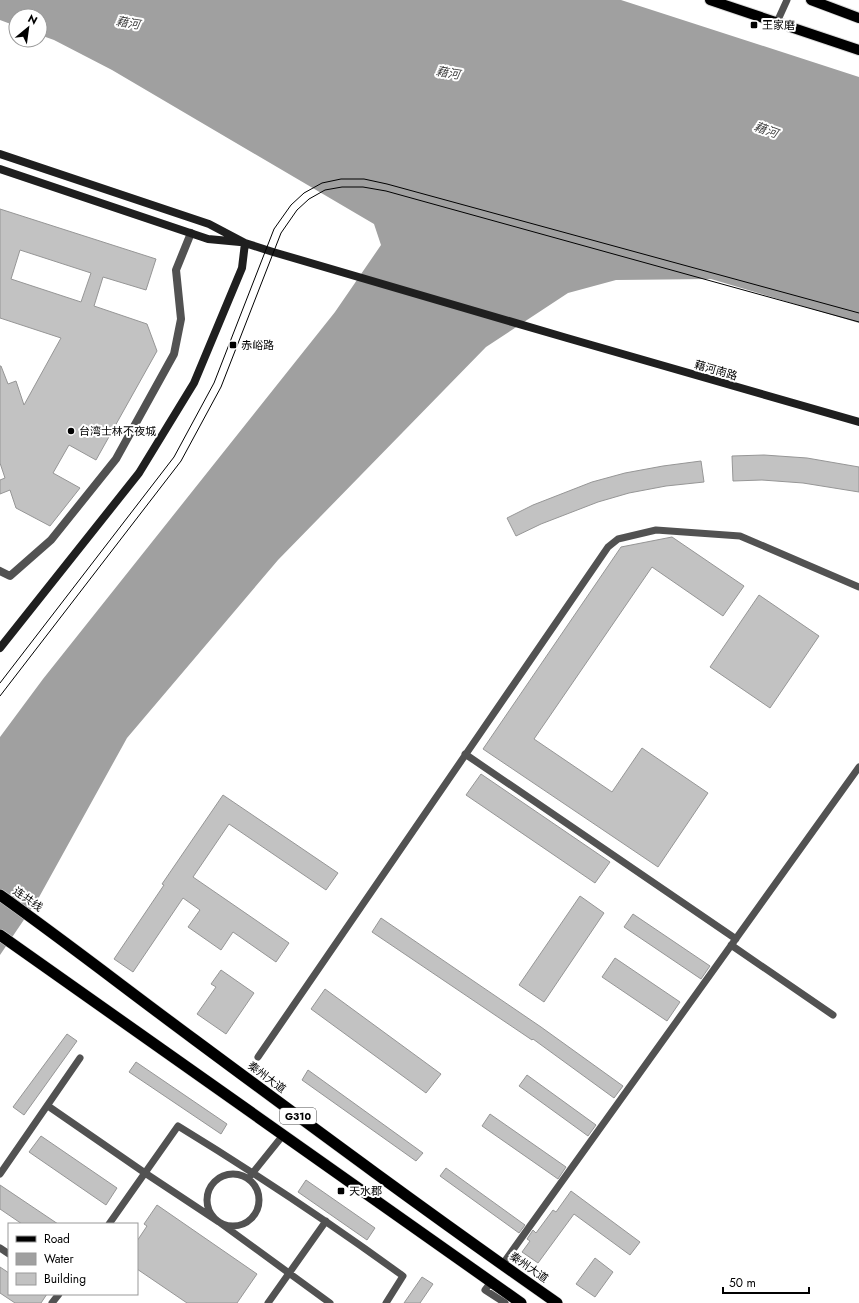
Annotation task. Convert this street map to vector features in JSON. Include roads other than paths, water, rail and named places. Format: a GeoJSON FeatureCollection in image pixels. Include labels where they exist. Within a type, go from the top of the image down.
{"type":"FeatureCollection","features":[{"type":"Feature","properties":{"kind":"highway","name":"连共线"},"geometry":{"type":"LineString","coordinates":[[0,895],[42,924]]}},
{"type":"Feature","properties":{"kind":"highway","name":"秦州大道"},"geometry":{"type":"LineString","coordinates":[[42,924],[267,1094],[502,1265],[557,1303]]}},
{"type":"Feature","properties":{"kind":"highway","name":"G310"},"geometry":{"type":"LineString","coordinates":[[0,935],[18,946],[521,1303]]}},
{"type":"Feature","properties":{"kind":"main road"},"geometry":{"type":"LineString","coordinates":[[710,0],[859,50]]}},
{"type":"Feature","properties":{"kind":"main road"},"geometry":{"type":"LineString","coordinates":[[812,0],[859,18]]}},
{"type":"Feature","properties":{"kind":"main road"},"geometry":{"type":"LineString","coordinates":[[0,154],[209,224],[245,243]]}},
{"type":"Feature","properties":{"kind":"main road"},"geometry":{"type":"LineString","coordinates":[[0,169],[190,233],[208,238],[245,243]]}},
{"type":"Feature","properties":{"kind":"main road"},"geometry":{"type":"LineString","coordinates":[[0,648],[139,473],[194,383],[242,268],[245,243]]}},
{"type":"Feature","properties":{"kind":"main road","name":"藉河南路"},"geometry":{"type":"LineString","coordinates":[[245,243],[859,422]]}},
{"type":"Feature","properties":{"kind":"street"},"geometry":{"type":"LineString","coordinates":[[0,571],[10,576],[51,540],[116,459],[174,354],[181,319],[176,270],[190,233]]}},
{"type":"Feature","properties":{"kind":"lane"},"geometry":{"type":"LineString","coordinates":[[777,22],[787,0]]}},
{"type":"Feature","properties":{"kind":"lane"},"geometry":{"type":"LineString","coordinates":[[258,1057],[608,548],[618,539],[656,530],[740,536],[859,587]]}},
{"type":"Feature","properties":{"kind":"lane"},"geometry":{"type":"LineString","coordinates":[[465,754],[733,942],[833,1015]]}},
{"type":"Feature","properties":{"kind":"lane"},"geometry":{"type":"LineString","coordinates":[[502,1265],[859,768]]}},
{"type":"Feature","properties":{"kind":"lane"},"geometry":{"type":"LineString","coordinates":[[0,1174],[80,1058]]}},
{"type":"Feature","properties":{"kind":"lane"},"geometry":{"type":"LineString","coordinates":[[48,1106],[145,1173],[219,1222],[225,1225],[238,1226],[245,1224],[256,1215],[260,1202],[259,1196],[257,1189],[248,1179],[235,1174],[228,1175],[222,1177],[212,1186],[208,1192],[207,1206],[214,1218],[219,1222],[289,1274],[330,1303]]}},
{"type":"Feature","properties":{"kind":"lane"},"geometry":{"type":"LineString","coordinates":[[110,1223],[178,1126],[253,1172],[326,1221],[403,1276],[386,1303]]}},
{"type":"Feature","properties":{"kind":"lane"},"geometry":{"type":"LineString","coordinates":[[248,1179],[284,1134]]}},
{"type":"Feature","properties":{"kind":"lane"},"geometry":{"type":"LineString","coordinates":[[268,1303],[326,1221]]}},
{"type":"Feature","properties":{"kind":"lane"},"geometry":{"type":"LineString","coordinates":[[492,1281],[485,1290],[505,1303]]}},
{"type":"Feature","properties":{"kind":"lane"},"geometry":{"type":"LineString","coordinates":[[52,1303],[58,1295]]}},
{"type":"Feature","properties":{"kind":"water","name":"藉河"},"geometry":{"type":"Polygon","coordinates":[[[0,0],[621,0],[859,77],[859,323],[711,279],[616,280],[568,293],[486,347],[278,560],[127,738],[38,899],[0,955],[0,737],[43,679],[335,312],[381,245],[374,224],[112,70],[48,38],[48,8],[8,8],[8,23],[0,20],[0,0]]]}},
{"type":"Feature","properties":{"kind":"tram line"},"geometry":{"type":"LineString","coordinates":[[0,683],[174,457],[214,383],[274,229],[291,205],[304,193],[322,183],[341,179],[364,179],[387,184],[859,313]]}},
{"type":"Feature","properties":{"kind":"tram line"},"geometry":{"type":"LineString","coordinates":[[0,696],[181,461],[221,387],[281,233],[297,210],[309,199],[325,190],[342,187],[363,187],[386,191],[859,322]]}},
{"type":"Feature","properties":{"kind":"place","name":"王家磨"},"geometry":{"type":"Point","coordinates":[754,25]}},
{"type":"Feature","properties":{"kind":"place","name":"赤峪路"},"geometry":{"type":"Point","coordinates":[233,345]}},
{"type":"Feature","properties":{"kind":"place","name":"台湾士林不夜城"},"geometry":{"type":"Point","coordinates":[71,431]}},
{"type":"Feature","properties":{"kind":"place","name":"天水郡"},"geometry":{"type":"Point","coordinates":[341,1191]}}]}
